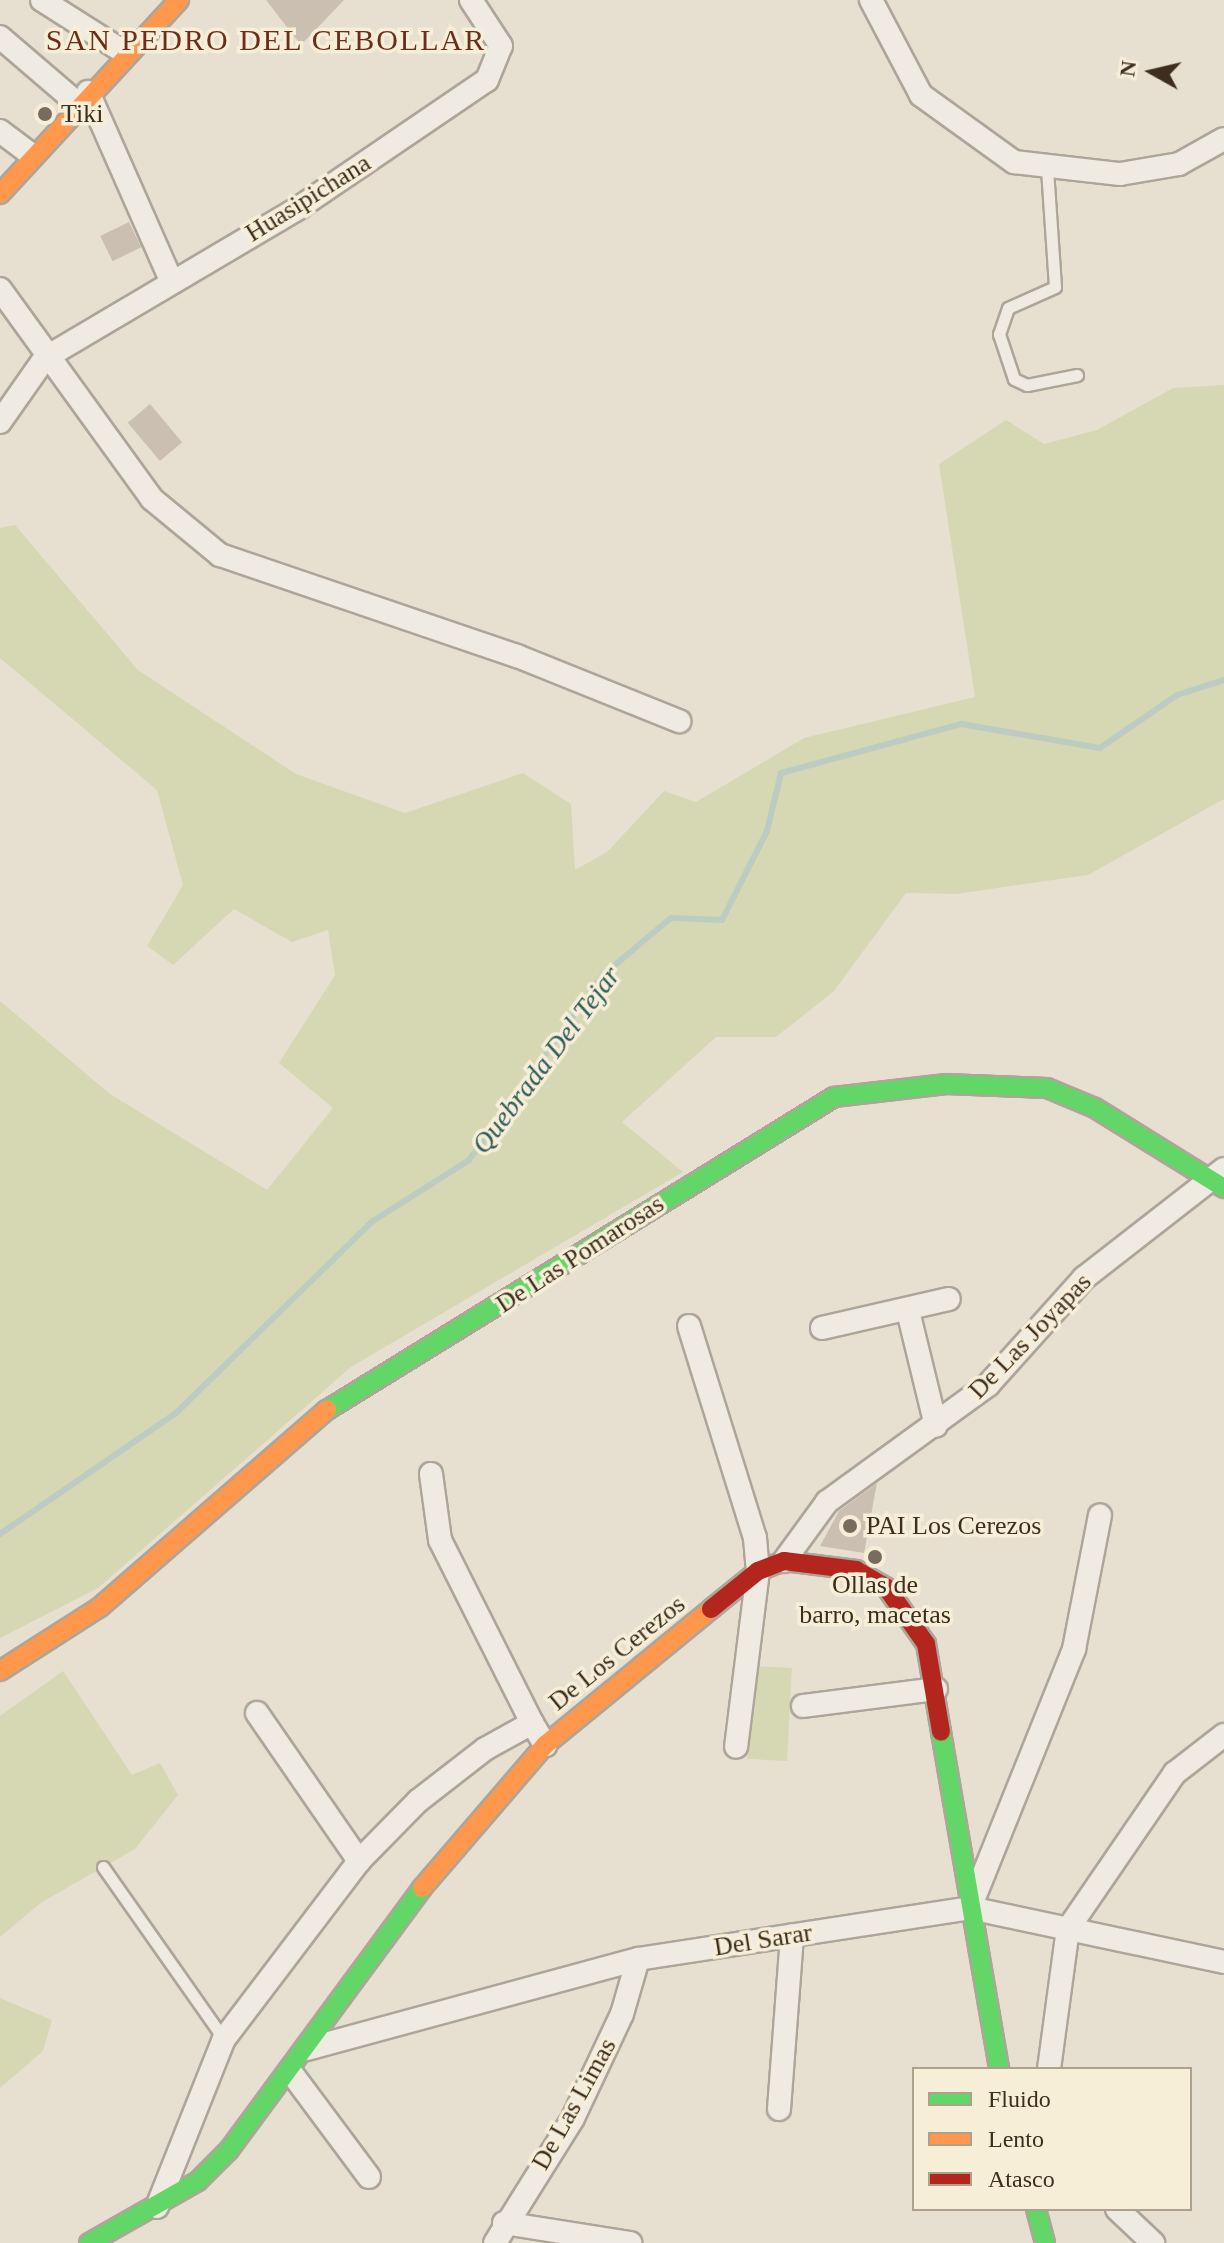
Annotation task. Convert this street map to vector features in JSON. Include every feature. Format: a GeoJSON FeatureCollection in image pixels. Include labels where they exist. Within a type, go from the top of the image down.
{"type":"FeatureCollection","features":[{"type":"Feature","properties":{"kind":"street"},"geometry":{"type":"LineString","coordinates":[[42,0],[124,52]]}},
{"type":"Feature","properties":{"kind":"street"},"geometry":{"type":"LineString","coordinates":[[0,194],[31,154],[124,52],[179,0]]}},
{"type":"Feature","properties":{"kind":"street","name":"Huasipichana"},"geometry":{"type":"LineString","coordinates":[[45,358],[170,278],[300,207],[487,80],[501,46],[471,0]]}},
{"type":"Feature","properties":{"kind":"street"},"geometry":{"type":"LineString","coordinates":[[871,0],[921,95],[1014,162],[1047,169],[1150,171],[1197,158],[1224,139]]}},
{"type":"Feature","properties":{"kind":"street"},"geometry":{"type":"LineString","coordinates":[[0,37],[82,98],[170,278]]}},
{"type":"Feature","properties":{"kind":"street"},"geometry":{"type":"LineString","coordinates":[[0,131],[31,154]]}},
{"type":"Feature","properties":{"kind":"street"},"geometry":{"type":"LineString","coordinates":[[0,289],[45,358],[184,529],[220,555],[344,602],[517,656],[679,721]]}},
{"type":"Feature","properties":{"kind":"street"},"geometry":{"type":"LineString","coordinates":[[0,422],[45,358]]}},
{"type":"Feature","properties":{"kind":"street","name":"De Las Pomarosas"},"geometry":{"type":"LineString","coordinates":[[0,1671],[100,1607],[320,1414],[834,1097],[946,1084],[1047,1088],[1219,1177]]}},
{"type":"Feature","properties":{"kind":"street","name":"De Las Joyapas"},"geometry":{"type":"LineString","coordinates":[[784,1561],[827,1502],[936,1426],[988,1385],[1084,1278],[1219,1177]]}},
{"type":"Feature","properties":{"kind":"street"},"geometry":{"type":"LineString","coordinates":[[822,1328],[908,1311],[949,1299]]}},
{"type":"Feature","properties":{"kind":"street"},"geometry":{"type":"LineString","coordinates":[[908,1311],[936,1426]]}},
{"type":"Feature","properties":{"kind":"street"},"geometry":{"type":"LineString","coordinates":[[689,1326],[755,1538],[758,1571],[736,1747]]}},
{"type":"Feature","properties":{"kind":"street"},"geometry":{"type":"LineString","coordinates":[[431,1474],[440,1540],[545,1745]]}},
{"type":"Feature","properties":{"kind":"street"},"geometry":{"type":"LineString","coordinates":[[970,1908],[1074,1649],[1100,1515]]}},
{"type":"Feature","properties":{"kind":"street","name":"De Los Cerezos"},"geometry":{"type":"LineString","coordinates":[[89,2243],[157,2207],[229,2150],[307,2049],[436,1869],[545,1745],[758,1571],[784,1561],[856,1570],[886,1587],[926,1644],[999,2067]]}},
{"type":"Feature","properties":{"kind":"street"},"geometry":{"type":"LineString","coordinates":[[803,1706],[936,1689]]}},
{"type":"Feature","properties":{"kind":"street"},"geometry":{"type":"LineString","coordinates":[[257,1713],[359,1861]]}},
{"type":"Feature","properties":{"kind":"street"},"geometry":{"type":"LineString","coordinates":[[157,2207],[224,2039],[359,1861],[455,1771],[532,1723]]}},
{"type":"Feature","properties":{"kind":"street"},"geometry":{"type":"LineString","coordinates":[[1049,2067],[1068,1929],[1175,1773],[1224,1735]]}},
{"type":"Feature","properties":{"kind":"street","name":"Del Sarar"},"geometry":{"type":"LineString","coordinates":[[307,2049],[638,1959],[970,1908],[1224,1962]]}},
{"type":"Feature","properties":{"kind":"street"},"geometry":{"type":"LineString","coordinates":[[779,2109],[792,1935]]}},
{"type":"Feature","properties":{"kind":"street","name":"De Las Limas"},"geometry":{"type":"LineString","coordinates":[[499,2233],[573,2118],[622,2014],[638,1959]]}},
{"type":"Feature","properties":{"kind":"street"},"geometry":{"type":"LineString","coordinates":[[290,2071],[369,2177]]}},
{"type":"Feature","properties":{"kind":"street"},"geometry":{"type":"LineString","coordinates":[[1037,2211],[1045,2243]]}},
{"type":"Feature","properties":{"kind":"street"},"geometry":{"type":"LineString","coordinates":[[1119,2211],[1153,2243]]}},
{"type":"Feature","properties":{"kind":"street"},"geometry":{"type":"LineString","coordinates":[[499,2233],[630,2243]]}},
{"type":"Feature","properties":{"kind":"lane"},"geometry":{"type":"LineString","coordinates":[[1047,169],[1055,287],[1008,308],[999,334],[1014,379],[1027,385],[1077,375]]}},
{"type":"Feature","properties":{"kind":"lane"},"geometry":{"type":"LineString","coordinates":[[103,1867],[224,2039]]}},
{"type":"Feature","properties":{"kind":"green space"},"geometry":{"type":"Polygon","coordinates":[[[1224,385],[1224,799],[1088,875],[956,894],[906,893],[834,991],[776,1037],[716,1037],[622,1122],[683,1172],[351,1367],[98,1588],[0,1638],[0,1001],[110,1094],[267,1190],[333,1108],[279,1063],[335,975],[328,930],[292,942],[234,909],[173,965],[147,946],[183,885],[157,790],[0,658],[0,528],[15,525],[138,670],[296,774],[405,813],[523,773],[571,804],[575,870],[607,852],[664,791],[696,802],[804,738],[975,697],[939,464],[1006,420],[1044,444],[1097,430],[1173,388],[1224,385]]]}},
{"type":"Feature","properties":{"kind":"green space"},"geometry":{"type":"Polygon","coordinates":[[[752,1666],[792,1668],[787,1761],[747,1759],[752,1666]]]}},
{"type":"Feature","properties":{"kind":"green space"},"geometry":{"type":"Polygon","coordinates":[[[63,1671],[132,1775],[160,1763],[178,1795],[135,1849],[42,1902],[0,1937],[0,1716],[63,1671]]]}},
{"type":"Feature","properties":{"kind":"green space"},"geometry":{"type":"Polygon","coordinates":[[[0,1998],[52,2020],[43,2051],[0,2088],[0,1998]]]}},
{"type":"Feature","properties":{"kind":"building"},"geometry":{"type":"Polygon","coordinates":[[[266,0],[344,0],[301,45],[266,0]]]}},
{"type":"Feature","properties":{"kind":"building"},"geometry":{"type":"Polygon","coordinates":[[[129,222],[141,247],[113,261],[100,236],[129,222]]]}},
{"type":"Feature","properties":{"kind":"building"},"geometry":{"type":"Polygon","coordinates":[[[150,404],[182,442],[160,461],[128,423],[150,404]]]}},
{"type":"Feature","properties":{"kind":"building","name":"PAI Los Cerezos"},"geometry":{"type":"Polygon","coordinates":[[[877,1483],[864,1553],[820,1546],[839,1511],[877,1483]]]}},
{"type":"Feature","properties":{"kind":"waterway","name":"Quebrada Del Tejar"},"geometry":{"type":"LineString","coordinates":[[0,1534],[176,1413],[373,1221],[469,1160],[603,975],[671,918],[722,920],[767,831],[781,773],[961,724],[1100,748],[1177,695],[1224,680]]}},
{"type":"Feature","properties":{"kind":"traffic: fast"},"geometry":{"type":"LineString","coordinates":[[327,1410],[834,1097],[946,1084],[1047,1088],[1095,1108],[1224,1188]]}},
{"type":"Feature","properties":{"kind":"traffic: fast"},"geometry":{"type":"LineString","coordinates":[[941,1732],[999,2067]]}},
{"type":"Feature","properties":{"kind":"traffic: fast"},"geometry":{"type":"LineString","coordinates":[[89,2243],[198,2181],[229,2150],[422,1888]]}},
{"type":"Feature","properties":{"kind":"traffic: fast"},"geometry":{"type":"LineString","coordinates":[[1037,2211],[1045,2243]]}},
{"type":"Feature","properties":{"kind":"traffic: slow"},"geometry":{"type":"LineString","coordinates":[[0,194],[179,0]]}},
{"type":"Feature","properties":{"kind":"traffic: slow"},"geometry":{"type":"LineString","coordinates":[[0,1671],[100,1607],[327,1410]]}},
{"type":"Feature","properties":{"kind":"traffic: slow"},"geometry":{"type":"LineString","coordinates":[[422,1888],[545,1745],[711,1609]]}},
{"type":"Feature","properties":{"kind":"traffic: jam"},"geometry":{"type":"LineString","coordinates":[[711,1609],[758,1571],[784,1561],[856,1570],[886,1587],[926,1644],[941,1732]]}},
{"type":"Feature","properties":{"kind":"place","name":"Tiki"},"geometry":{"type":"Point","coordinates":[45,114]}},
{"type":"Feature","properties":{"kind":"place","name":"PAI Los Cerezos"},"geometry":{"type":"Point","coordinates":[850,1526]}},
{"type":"Feature","properties":{"kind":"place","name":"Ollas de barro, macetas"},"geometry":{"type":"Point","coordinates":[875,1557]}},
{"type":"Feature","properties":{"kind":"district","name":"SAN PEDRO DEL CEBOLLAR"},"geometry":{"type":"Point","coordinates":[266,40]}}]}
